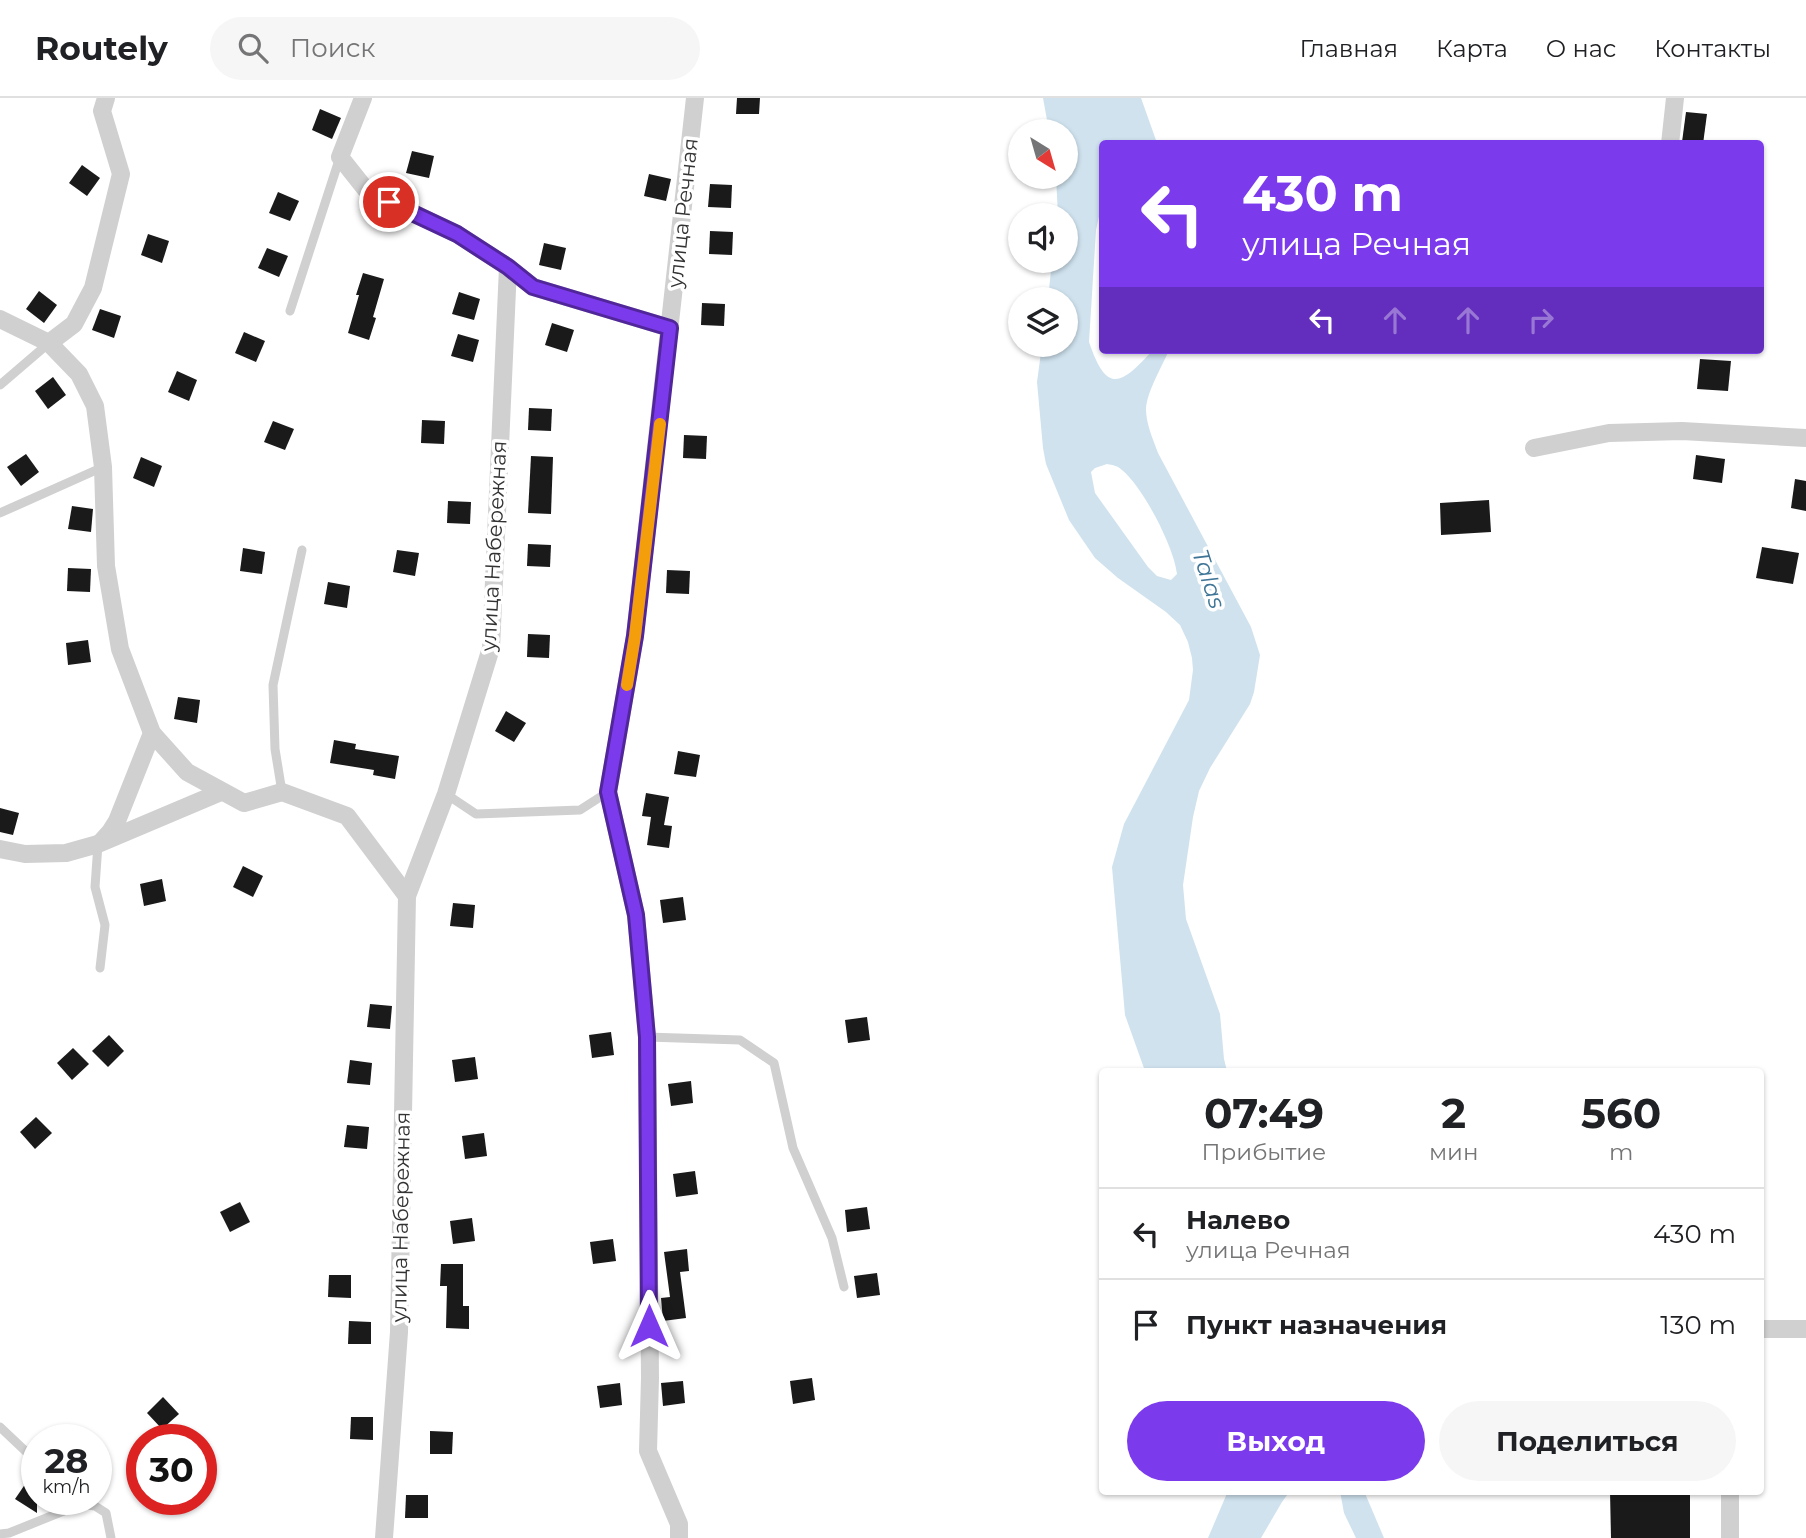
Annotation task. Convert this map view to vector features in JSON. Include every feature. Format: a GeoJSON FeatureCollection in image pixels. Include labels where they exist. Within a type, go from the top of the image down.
{"type":"FeatureCollection","features":[{"type":"Feature","properties":{"kind":"street"},"geometry":{"type":"LineString","coordinates":[[49,343],[74,324],[93,288],[121,174],[102,111],[106,98]]}},
{"type":"Feature","properties":{"kind":"street"},"geometry":{"type":"LineString","coordinates":[[363,98],[340,157],[367,191],[457,234],[508,267],[533,287],[670,328]]}},
{"type":"Feature","properties":{"kind":"street","name":"улица Речная"},"geometry":{"type":"LineString","coordinates":[[679,1538],[679,1524],[648,1451],[650,1365],[647,1037],[636,915],[608,792],[635,636],[695,98]]}},
{"type":"Feature","properties":{"kind":"street"},"geometry":{"type":"LineString","coordinates":[[1670,140],[1675,98]]}},
{"type":"Feature","properties":{"kind":"street","name":"улица Набережная"},"geometry":{"type":"LineString","coordinates":[[384,1538],[399,1332],[407,896],[446,794],[491,648],[508,267]]}},
{"type":"Feature","properties":{"kind":"street"},"geometry":{"type":"LineString","coordinates":[[0,319],[49,343],[79,374],[95,406],[103,467],[106,566],[120,649],[152,733],[187,772],[244,803],[282,792],[347,816],[407,896]]}},
{"type":"Feature","properties":{"kind":"street"},"geometry":{"type":"LineString","coordinates":[[1534,448],[1609,433],[1682,431],[1806,438]]}},
{"type":"Feature","properties":{"kind":"street"},"geometry":{"type":"LineString","coordinates":[[98,844],[117,821],[152,733]]}},
{"type":"Feature","properties":{"kind":"street"},"geometry":{"type":"LineString","coordinates":[[0,849],[25,854],[66,853],[98,844],[220,792]]}},
{"type":"Feature","properties":{"kind":"street"},"geometry":{"type":"LineString","coordinates":[[1764,1329],[1806,1329]]}},
{"type":"Feature","properties":{"kind":"street"},"geometry":{"type":"LineString","coordinates":[[1730,1495],[1730,1538]]}},
{"type":"Feature","properties":{"kind":"lane"},"geometry":{"type":"LineString","coordinates":[[290,311],[340,157]]}},
{"type":"Feature","properties":{"kind":"lane"},"geometry":{"type":"LineString","coordinates":[[0,385],[49,343]]}},
{"type":"Feature","properties":{"kind":"lane"},"geometry":{"type":"LineString","coordinates":[[0,513],[103,467]]}},
{"type":"Feature","properties":{"kind":"lane"},"geometry":{"type":"LineString","coordinates":[[282,792],[275,749],[273,685],[302,550]]}},
{"type":"Feature","properties":{"kind":"lane"},"geometry":{"type":"LineString","coordinates":[[446,794],[476,814],[580,810],[608,792]]}},
{"type":"Feature","properties":{"kind":"lane"},"geometry":{"type":"LineString","coordinates":[[98,844],[95,887],[105,925],[100,968]]}},
{"type":"Feature","properties":{"kind":"lane"},"geometry":{"type":"LineString","coordinates":[[647,1037],[740,1040],[774,1063],[793,1148],[832,1238],[844,1287]]}},
{"type":"Feature","properties":{"kind":"lane"},"geometry":{"type":"LineString","coordinates":[[0,1427],[21,1447]]}},
{"type":"Feature","properties":{"kind":"lane"},"geometry":{"type":"LineString","coordinates":[[0,1534],[49,1515]]}},
{"type":"Feature","properties":{"kind":"lane"},"geometry":{"type":"LineString","coordinates":[[106,1515],[111,1538]]}},
{"type":"Feature","properties":{"kind":"water","name":"Talas"},"geometry":{"type":"Polygon","coordinates":[[[1043,98],[1141,98],[1156,140],[1099,140],[1099,216],[1089,342],[1102,371],[1116,379],[1132,371],[1149,354],[1167,354],[1147,402],[1146,415],[1150,431],[1158,453],[1251,627],[1260,655],[1250,704],[1210,768],[1199,791],[1183,885],[1186,919],[1220,1014],[1226,1068],[1144,1068],[1125,1015],[1112,867],[1124,824],[1189,700],[1193,670],[1188,642],[1180,625],[1095,558],[1069,520],[1046,464],[1037,382],[1040,357],[1078,357],[1078,287],[1049,287],[1051,273],[1078,273],[1078,203],[1057,203],[1057,189],[1078,189],[1078,119],[1047,119],[1043,98]],[[1107,464],[1091,472],[1095,493],[1148,567],[1157,576],[1171,580],[1177,574],[1170,549],[1156,518],[1130,478],[1119,468],[1107,464]]]}},
{"type":"Feature","properties":{"kind":"water"},"geometry":{"type":"Polygon","coordinates":[[[1226,1495],[1287,1495],[1261,1538],[1208,1538],[1226,1495]]]}},
{"type":"Feature","properties":{"kind":"water"},"geometry":{"type":"Polygon","coordinates":[[[1341,1495],[1366,1495],[1384,1538],[1356,1538],[1344,1513],[1341,1495]]]}},
{"type":"Feature","properties":{"kind":"building"},"geometry":{"type":"Polygon","coordinates":[[[737,98],[760,98],[759,114],[736,114],[737,98]]]}},
{"type":"Feature","properties":{"kind":"building"},"geometry":{"type":"Polygon","coordinates":[[[320,109],[341,118],[332,139],[312,130],[320,109]]]}},
{"type":"Feature","properties":{"kind":"building"},"geometry":{"type":"Polygon","coordinates":[[[1686,112],[1707,114],[1704,140],[1682,140],[1686,112]]]}},
{"type":"Feature","properties":{"kind":"building"},"geometry":{"type":"Polygon","coordinates":[[[412,151],[434,156],[429,178],[406,173],[412,151]]]}},
{"type":"Feature","properties":{"kind":"building"},"geometry":{"type":"Polygon","coordinates":[[[82,165],[100,178],[87,196],[69,183],[82,165]]]}},
{"type":"Feature","properties":{"kind":"building"},"geometry":{"type":"Polygon","coordinates":[[[649,174],[671,179],[666,201],[644,196],[649,174]]]}},
{"type":"Feature","properties":{"kind":"building"},"geometry":{"type":"Polygon","coordinates":[[[710,184],[732,185],[731,208],[708,207],[710,184]]]}},
{"type":"Feature","properties":{"kind":"building"},"geometry":{"type":"Polygon","coordinates":[[[278,192],[299,201],[290,221],[269,213],[278,192]]]}},
{"type":"Feature","properties":{"kind":"building"},"geometry":{"type":"Polygon","coordinates":[[[710,231],[733,232],[732,255],[709,254],[710,231]]]}},
{"type":"Feature","properties":{"kind":"building"},"geometry":{"type":"Polygon","coordinates":[[[148,234],[169,241],[162,263],[141,255],[148,234]]]}},
{"type":"Feature","properties":{"kind":"building"},"geometry":{"type":"Polygon","coordinates":[[[544,243],[566,248],[561,270],[539,265],[544,243]]]}},
{"type":"Feature","properties":{"kind":"building"},"geometry":{"type":"Polygon","coordinates":[[[267,248],[288,256],[279,277],[258,268],[267,248]]]}},
{"type":"Feature","properties":{"kind":"building"},"geometry":{"type":"Polygon","coordinates":[[[363,273],[384,279],[369,340],[348,333],[363,273]]]}},
{"type":"Feature","properties":{"kind":"building"},"geometry":{"type":"Polygon","coordinates":[[[39,291],[57,305],[44,323],[26,309],[39,291]]]}},
{"type":"Feature","properties":{"kind":"building"},"geometry":{"type":"Polygon","coordinates":[[[459,292],[480,299],[474,320],[452,314],[459,292]]]}},
{"type":"Feature","properties":{"kind":"building"},"geometry":{"type":"Polygon","coordinates":[[[702,303],[725,304],[724,326],[701,325],[702,303]]]}},
{"type":"Feature","properties":{"kind":"building"},"geometry":{"type":"Polygon","coordinates":[[[100,309],[121,316],[114,338],[92,330],[100,309]]]}},
{"type":"Feature","properties":{"kind":"building"},"geometry":{"type":"Polygon","coordinates":[[[552,323],[574,330],[567,352],[545,345],[552,323]]]}},
{"type":"Feature","properties":{"kind":"building"},"geometry":{"type":"Polygon","coordinates":[[[244,332],[265,341],[256,362],[235,353],[244,332]]]}},
{"type":"Feature","properties":{"kind":"building"},"geometry":{"type":"Polygon","coordinates":[[[458,334],[479,340],[473,362],[451,356],[458,334]]]}},
{"type":"Feature","properties":{"kind":"building"},"geometry":{"type":"Polygon","coordinates":[[[1700,359],[1731,361],[1728,391],[1697,389],[1700,359]]]}},
{"type":"Feature","properties":{"kind":"building"},"geometry":{"type":"Polygon","coordinates":[[[177,371],[197,380],[189,401],[168,392],[177,371]]]}},
{"type":"Feature","properties":{"kind":"building"},"geometry":{"type":"Polygon","coordinates":[[[53,377],[66,395],[48,409],[35,391],[53,377]]]}},
{"type":"Feature","properties":{"kind":"building"},"geometry":{"type":"Polygon","coordinates":[[[529,408],[552,409],[551,431],[528,430],[529,408]]]}},
{"type":"Feature","properties":{"kind":"building"},"geometry":{"type":"Polygon","coordinates":[[[422,420],[445,421],[444,444],[421,443],[422,420]]]}},
{"type":"Feature","properties":{"kind":"building"},"geometry":{"type":"Polygon","coordinates":[[[273,421],[294,429],[285,450],[264,442],[273,421]]]}},
{"type":"Feature","properties":{"kind":"building"},"geometry":{"type":"Polygon","coordinates":[[[684,435],[707,436],[706,459],[683,458],[684,435]]]}},
{"type":"Feature","properties":{"kind":"building"},"geometry":{"type":"Polygon","coordinates":[[[26,454],[39,472],[21,486],[7,467],[26,454]]]}},
{"type":"Feature","properties":{"kind":"building"},"geometry":{"type":"Polygon","coordinates":[[[1696,455],[1725,459],[1722,483],[1693,479],[1696,455]]]}},
{"type":"Feature","properties":{"kind":"building"},"geometry":{"type":"Polygon","coordinates":[[[531,456],[553,457],[551,514],[528,513],[531,456]]]}},
{"type":"Feature","properties":{"kind":"building"},"geometry":{"type":"Polygon","coordinates":[[[141,457],[162,466],[154,487],[133,478],[141,457]]]}},
{"type":"Feature","properties":{"kind":"building"},"geometry":{"type":"Polygon","coordinates":[[[1795,479],[1806,481],[1806,511],[1791,508],[1795,479]]]}},
{"type":"Feature","properties":{"kind":"building"},"geometry":{"type":"Polygon","coordinates":[[[1489,500],[1491,532],[1441,535],[1440,503],[1489,500]]]}},
{"type":"Feature","properties":{"kind":"building"},"geometry":{"type":"Polygon","coordinates":[[[448,501],[471,502],[470,524],[447,523],[448,501]]]}},
{"type":"Feature","properties":{"kind":"building"},"geometry":{"type":"Polygon","coordinates":[[[72,506],[93,509],[91,532],[68,529],[72,506]]]}},
{"type":"Feature","properties":{"kind":"building"},"geometry":{"type":"Polygon","coordinates":[[[528,544],[551,545],[550,567],[527,566],[528,544]]]}},
{"type":"Feature","properties":{"kind":"building"},"geometry":{"type":"Polygon","coordinates":[[[1762,547],[1799,553],[1793,584],[1756,578],[1762,547]]]}},
{"type":"Feature","properties":{"kind":"building"},"geometry":{"type":"Polygon","coordinates":[[[243,548],[265,552],[262,574],[240,571],[243,548]]]}},
{"type":"Feature","properties":{"kind":"building"},"geometry":{"type":"Polygon","coordinates":[[[397,550],[419,553],[415,576],[393,572],[397,550]]]}},
{"type":"Feature","properties":{"kind":"building"},"geometry":{"type":"Polygon","coordinates":[[[68,568],[91,569],[90,592],[67,591],[68,568]]]}},
{"type":"Feature","properties":{"kind":"building"},"geometry":{"type":"Polygon","coordinates":[[[667,570],[690,571],[689,594],[666,593],[667,570]]]}},
{"type":"Feature","properties":{"kind":"building"},"geometry":{"type":"Polygon","coordinates":[[[328,582],[350,586],[347,608],[324,604],[328,582]]]}},
{"type":"Feature","properties":{"kind":"building"},"geometry":{"type":"Polygon","coordinates":[[[528,634],[550,635],[549,658],[527,657],[528,634]]]}},
{"type":"Feature","properties":{"kind":"building"},"geometry":{"type":"Polygon","coordinates":[[[88,640],[91,662],[68,665],[66,643],[88,640]]]}},
{"type":"Feature","properties":{"kind":"building"},"geometry":{"type":"Polygon","coordinates":[[[178,697],[200,700],[197,723],[174,719],[178,697]]]}},
{"type":"Feature","properties":{"kind":"building"},"geometry":{"type":"Polygon","coordinates":[[[506,711],[526,723],[514,742],[495,731],[506,711]]]}},
{"type":"Feature","properties":{"kind":"building"},"geometry":{"type":"Polygon","coordinates":[[[334,740],[356,744],[355,749],[399,756],[395,779],[373,775],[374,770],[330,763],[334,740]]]}},
{"type":"Feature","properties":{"kind":"building"},"geometry":{"type":"Polygon","coordinates":[[[678,751],[700,755],[696,777],[674,774],[678,751]]]}},
{"type":"Feature","properties":{"kind":"building"},"geometry":{"type":"Polygon","coordinates":[[[646,793],[669,797],[664,825],[672,826],[669,848],[647,845],[651,817],[642,816],[646,793]]]}},
{"type":"Feature","properties":{"kind":"building"},"geometry":{"type":"Polygon","coordinates":[[[0,808],[19,813],[13,835],[0,832],[0,808]]]}},
{"type":"Feature","properties":{"kind":"building"},"geometry":{"type":"Polygon","coordinates":[[[243,866],[263,876],[253,897],[233,887],[243,866]]]}},
{"type":"Feature","properties":{"kind":"building"},"geometry":{"type":"Polygon","coordinates":[[[162,879],[166,901],[144,906],[140,884],[162,879]]]}},
{"type":"Feature","properties":{"kind":"building"},"geometry":{"type":"Polygon","coordinates":[[[683,897],[686,920],[663,923],[660,900],[683,897]]]}},
{"type":"Feature","properties":{"kind":"building"},"geometry":{"type":"Polygon","coordinates":[[[453,903],[475,905],[473,928],[450,926],[453,903]]]}},
{"type":"Feature","properties":{"kind":"building"},"geometry":{"type":"Polygon","coordinates":[[[370,1004],[392,1006],[390,1029],[367,1027],[370,1004]]]}},
{"type":"Feature","properties":{"kind":"building"},"geometry":{"type":"Polygon","coordinates":[[[867,1017],[870,1040],[848,1043],[845,1020],[867,1017]]]}},
{"type":"Feature","properties":{"kind":"building"},"geometry":{"type":"Polygon","coordinates":[[[611,1032],[614,1055],[592,1058],[589,1035],[611,1032]]]}},
{"type":"Feature","properties":{"kind":"building"},"geometry":{"type":"Polygon","coordinates":[[[109,1035],[124,1051],[108,1067],[92,1051],[109,1035]]]}},
{"type":"Feature","properties":{"kind":"building"},"geometry":{"type":"Polygon","coordinates":[[[73,1048],[89,1064],[72,1080],[57,1063],[73,1048]]]}},
{"type":"Feature","properties":{"kind":"building"},"geometry":{"type":"Polygon","coordinates":[[[475,1057],[478,1079],[455,1082],[452,1060],[475,1057]]]}},
{"type":"Feature","properties":{"kind":"building"},"geometry":{"type":"Polygon","coordinates":[[[350,1060],[372,1063],[370,1085],[347,1083],[350,1060]]]}},
{"type":"Feature","properties":{"kind":"building"},"geometry":{"type":"Polygon","coordinates":[[[691,1081],[693,1103],[671,1106],[668,1084],[691,1081]]]}},
{"type":"Feature","properties":{"kind":"building"},"geometry":{"type":"Polygon","coordinates":[[[36,1117],[52,1133],[35,1149],[20,1132],[36,1117]]]}},
{"type":"Feature","properties":{"kind":"building"},"geometry":{"type":"Polygon","coordinates":[[[347,1125],[369,1127],[367,1149],[344,1147],[347,1125]]]}},
{"type":"Feature","properties":{"kind":"building"},"geometry":{"type":"Polygon","coordinates":[[[484,1133],[487,1156],[465,1159],[462,1136],[484,1133]]]}},
{"type":"Feature","properties":{"kind":"building"},"geometry":{"type":"Polygon","coordinates":[[[695,1171],[698,1194],[676,1197],[673,1174],[695,1171]]]}},
{"type":"Feature","properties":{"kind":"building"},"geometry":{"type":"Polygon","coordinates":[[[240,1202],[250,1222],[230,1232],[220,1212],[240,1202]]]}},
{"type":"Feature","properties":{"kind":"building"},"geometry":{"type":"Polygon","coordinates":[[[867,1207],[870,1229],[847,1232],[845,1210],[867,1207]]]}},
{"type":"Feature","properties":{"kind":"building"},"geometry":{"type":"Polygon","coordinates":[[[472,1218],[475,1241],[453,1244],[450,1221],[472,1218]]]}},
{"type":"Feature","properties":{"kind":"building"},"geometry":{"type":"Polygon","coordinates":[[[613,1239],[616,1261],[593,1264],[590,1242],[613,1239]]]}},
{"type":"Feature","properties":{"kind":"building"},"geometry":{"type":"Polygon","coordinates":[[[687,1249],[689,1271],[680,1272],[686,1318],[663,1321],[661,1298],[670,1297],[664,1252],[687,1249]]]}},
{"type":"Feature","properties":{"kind":"building"},"geometry":{"type":"Polygon","coordinates":[[[441,1264],[463,1264],[463,1306],[469,1306],[469,1329],[446,1328],[447,1286],[440,1286],[441,1264]]]}},
{"type":"Feature","properties":{"kind":"building"},"geometry":{"type":"Polygon","coordinates":[[[877,1273],[880,1295],[857,1298],[854,1276],[877,1273]]]}},
{"type":"Feature","properties":{"kind":"building"},"geometry":{"type":"Polygon","coordinates":[[[329,1275],[351,1275],[351,1298],[328,1297],[329,1275]]]}},
{"type":"Feature","properties":{"kind":"building"},"geometry":{"type":"Polygon","coordinates":[[[349,1321],[371,1322],[371,1344],[348,1344],[349,1321]]]}},
{"type":"Feature","properties":{"kind":"building"},"geometry":{"type":"Polygon","coordinates":[[[812,1378],[815,1400],[793,1404],[790,1381],[812,1378]]]}},
{"type":"Feature","properties":{"kind":"building"},"geometry":{"type":"Polygon","coordinates":[[[683,1381],[685,1403],[663,1406],[661,1383],[683,1381]]]}},
{"type":"Feature","properties":{"kind":"building"},"geometry":{"type":"Polygon","coordinates":[[[620,1383],[622,1405],[600,1408],[597,1386],[620,1383]]]}},
{"type":"Feature","properties":{"kind":"building"},"geometry":{"type":"Polygon","coordinates":[[[163,1397],[179,1414],[168,1424],[157,1424],[147,1413],[163,1397]]]}},
{"type":"Feature","properties":{"kind":"building"},"geometry":{"type":"Polygon","coordinates":[[[351,1417],[373,1417],[373,1440],[350,1439],[351,1417]]]}},
{"type":"Feature","properties":{"kind":"building"},"geometry":{"type":"Polygon","coordinates":[[[430,1431],[453,1432],[452,1454],[430,1454],[430,1431]]]}},
{"type":"Feature","properties":{"kind":"building"},"geometry":{"type":"Polygon","coordinates":[[[21,1490],[21,1503],[15,1499],[21,1490]]]}},
{"type":"Feature","properties":{"kind":"building"},"geometry":{"type":"Polygon","coordinates":[[[406,1495],[428,1495],[428,1518],[405,1518],[406,1495]]]}},
{"type":"Feature","properties":{"kind":"building"},"geometry":{"type":"Polygon","coordinates":[[[1610,1495],[1690,1495],[1690,1538],[1611,1538],[1610,1495]]]}},
{"type":"Feature","properties":{"kind":"slow traffic"},"geometry":{"type":"LineString","coordinates":[[627,685],[660,424]]}},
{"type":"Feature","properties":{"kind":"route"},"geometry":{"type":"LineString","coordinates":[[389,202],[457,234],[508,267],[533,287],[670,328],[635,636],[608,792],[636,915],[647,1037],[649,1326]]}}]}
